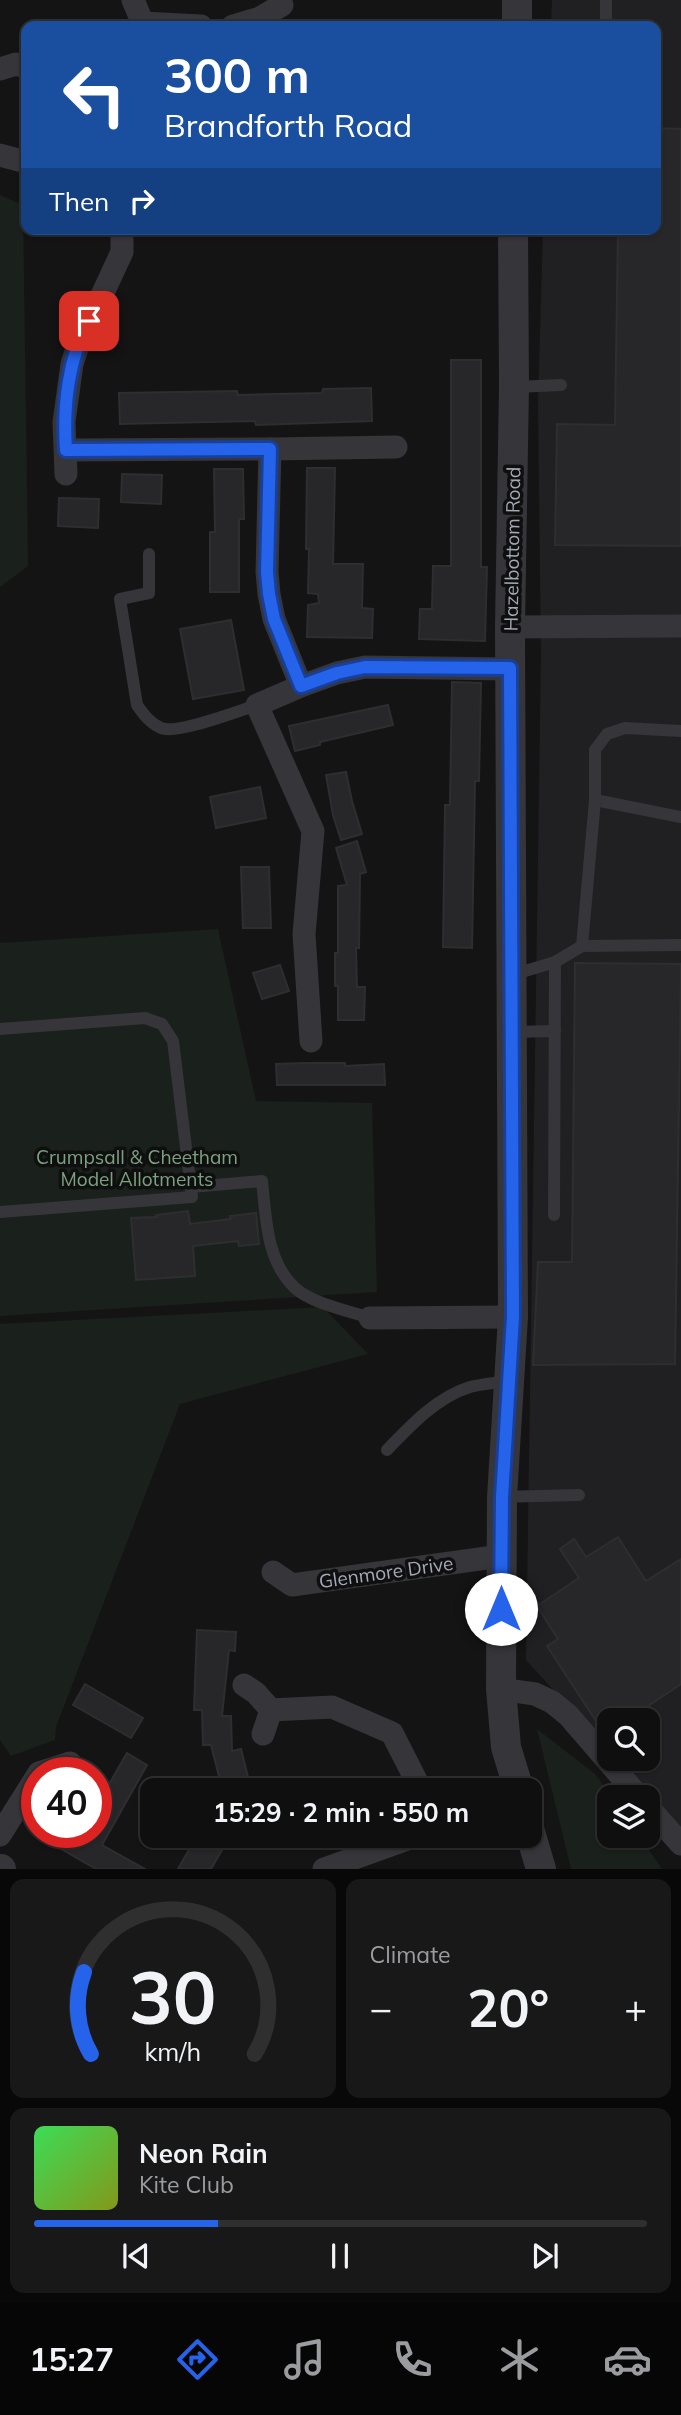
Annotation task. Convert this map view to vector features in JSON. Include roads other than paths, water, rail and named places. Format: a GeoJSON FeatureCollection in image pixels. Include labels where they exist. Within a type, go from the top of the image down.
{"type":"FeatureCollection","features":[{"type":"Feature","properties":{"kind":"street"},"geometry":{"type":"LineString","coordinates":[[133,0],[141,21]]}},
{"type":"Feature","properties":{"kind":"street"},"geometry":{"type":"LineString","coordinates":[[517,0],[517,21]]}},
{"type":"Feature","properties":{"kind":"street"},"geometry":{"type":"LineString","coordinates":[[250,21],[282,5]]}},
{"type":"Feature","properties":{"kind":"street"},"geometry":{"type":"LineString","coordinates":[[0,69],[16,64],[21,66]]}},
{"type":"Feature","properties":{"kind":"street"},"geometry":{"type":"LineString","coordinates":[[0,155],[21,161]]}},
{"type":"Feature","properties":{"kind":"street"},"geometry":{"type":"LineString","coordinates":[[66,474],[64,422],[72,364],[82,333],[122,252],[122,235]]}},
{"type":"Feature","properties":{"kind":"street","name":"Hazelbottom Road"},"geometry":{"type":"LineString","coordinates":[[513,235],[514,387],[510,627],[513,1317],[502,1497],[501,1689],[506,1747],[515,1778]]}},
{"type":"Feature","properties":{"kind":"street"},"geometry":{"type":"LineString","coordinates":[[66,450],[396,447]]}},
{"type":"Feature","properties":{"kind":"street"},"geometry":{"type":"LineString","coordinates":[[270,449],[267,572],[269,594],[274,619],[301,686]]}},
{"type":"Feature","properties":{"kind":"street"},"geometry":{"type":"LineString","coordinates":[[510,627],[681,626]]}},
{"type":"Feature","properties":{"kind":"street"},"geometry":{"type":"LineString","coordinates":[[310,1041],[304,934],[313,831],[257,705],[337,673],[365,667],[510,668]]}},
{"type":"Feature","properties":{"kind":"street"},"geometry":{"type":"LineString","coordinates":[[370,1318],[513,1317]]}},
{"type":"Feature","properties":{"kind":"street","name":"Glenmore Drive"},"geometry":{"type":"LineString","coordinates":[[273,1572],[292,1585],[501,1556]]}},
{"type":"Feature","properties":{"kind":"street"},"geometry":{"type":"LineString","coordinates":[[244,1685],[256,1693],[271,1710]]}},
{"type":"Feature","properties":{"kind":"street"},"geometry":{"type":"LineString","coordinates":[[501,1689],[535,1694],[552,1702],[568,1715],[629,1785]]}},
{"type":"Feature","properties":{"kind":"street"},"geometry":{"type":"LineString","coordinates":[[271,1710],[332,1707],[392,1733],[415,1778]]}},
{"type":"Feature","properties":{"kind":"street"},"geometry":{"type":"LineString","coordinates":[[263,1734],[271,1710]]}},
{"type":"Feature","properties":{"kind":"street"},"geometry":{"type":"LineString","coordinates":[[0,1835],[21,1802]]}},
{"type":"Feature","properties":{"kind":"street"},"geometry":{"type":"LineString","coordinates":[[660,1820],[681,1844]]}},
{"type":"Feature","properties":{"kind":"street"},"geometry":{"type":"LineString","coordinates":[[324,1869],[383,1848]]}},
{"type":"Feature","properties":{"kind":"street"},"geometry":{"type":"LineString","coordinates":[[535,1848],[541,1869]]}},
{"type":"Feature","properties":{"kind":"lane"},"geometry":{"type":"LineString","coordinates":[[606,0],[606,19]]}},
{"type":"Feature","properties":{"kind":"lane"},"geometry":{"type":"LineString","coordinates":[[514,387],[561,385]]}},
{"type":"Feature","properties":{"kind":"lane"},"geometry":{"type":"LineString","coordinates":[[149,554],[149,593],[120,599],[137,705],[146,719],[163,730],[178,730],[257,705]]}},
{"type":"Feature","properties":{"kind":"lane"},"geometry":{"type":"LineString","coordinates":[[582,946],[595,800],[595,750],[607,734],[625,728],[681,730]]}},
{"type":"Feature","properties":{"kind":"lane"},"geometry":{"type":"LineString","coordinates":[[595,800],[681,817]]}},
{"type":"Feature","properties":{"kind":"lane"},"geometry":{"type":"LineString","coordinates":[[512,975],[555,962],[582,946],[681,945]]}},
{"type":"Feature","properties":{"kind":"lane"},"geometry":{"type":"LineString","coordinates":[[554,1215],[555,962]]}},
{"type":"Feature","properties":{"kind":"lane"},"geometry":{"type":"LineString","coordinates":[[0,1029],[145,1018],[163,1024],[173,1041],[192,1197],[0,1212]]}},
{"type":"Feature","properties":{"kind":"lane"},"geometry":{"type":"LineString","coordinates":[[512,1032],[555,1031]]}},
{"type":"Feature","properties":{"kind":"lane"},"geometry":{"type":"LineString","coordinates":[[191,1186],[262,1181],[269,1239],[280,1268],[295,1289],[316,1300],[370,1318]]}},
{"type":"Feature","properties":{"kind":"lane"},"geometry":{"type":"LineString","coordinates":[[387,1450],[430,1410],[447,1399],[468,1388],[509,1381]]}},
{"type":"Feature","properties":{"kind":"lane"},"geometry":{"type":"LineString","coordinates":[[502,1497],[579,1495]]}},
{"type":"Feature","properties":{"kind":"park label","name":"Crumpsall & Cheetham Model Allotments"},"geometry":{"type":"Point","coordinates":[137,1168]}}]}
